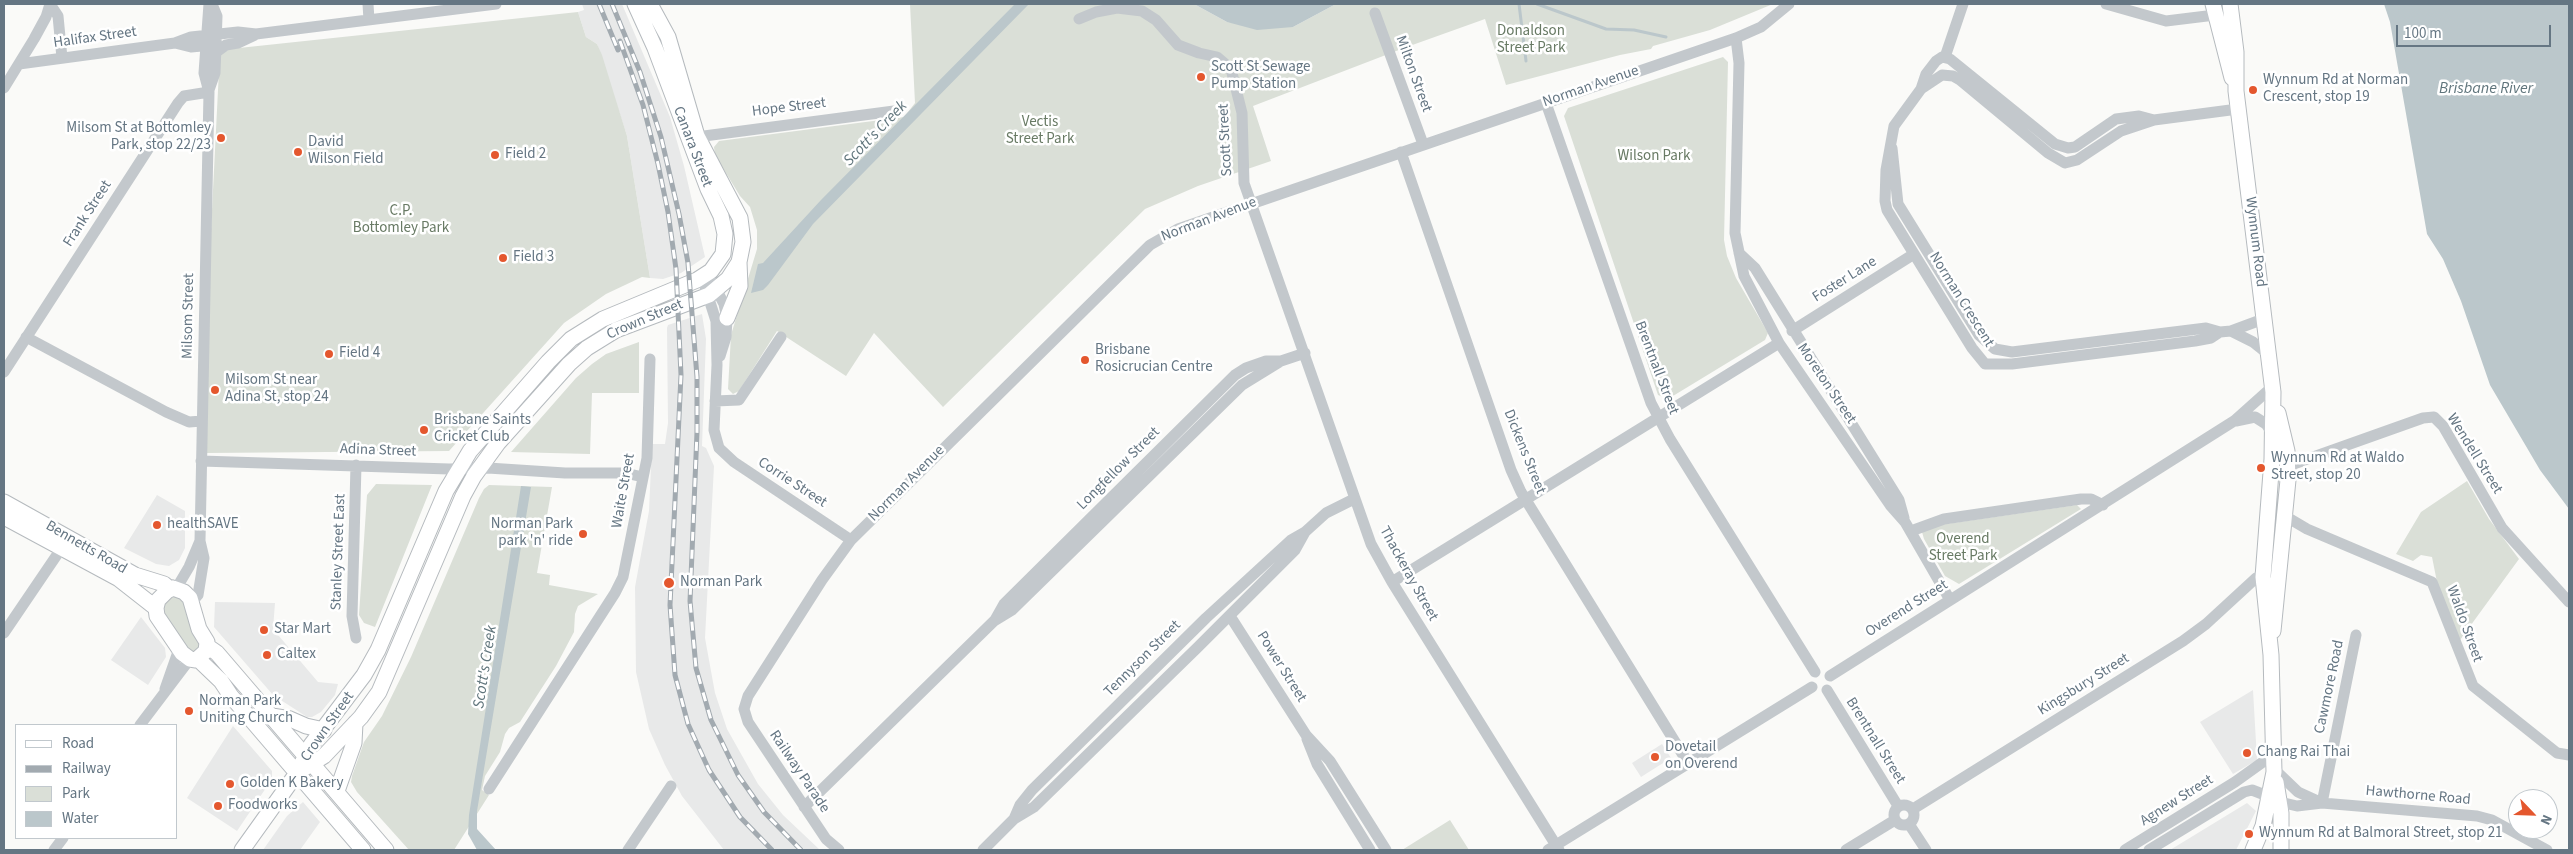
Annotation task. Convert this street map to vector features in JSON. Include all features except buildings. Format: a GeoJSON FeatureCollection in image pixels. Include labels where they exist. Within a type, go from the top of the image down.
{"type":"FeatureCollection","features":[{"type":"Feature","properties":{"kind":"main road","name":"Canara Street"},"geometry":{"type":"LineString","coordinates":[[648,7],[721,216],[725,234],[722,254],[705,275]]}},
{"type":"Feature","properties":{"kind":"main road"},"geometry":{"type":"LineString","coordinates":[[2214,9],[2230,8]]}},
{"type":"Feature","properties":{"kind":"main road","name":"Wynnum Road"},"geometry":{"type":"LineString","coordinates":[[2230,8],[2236,52],[2236,91],[2272,390],[2288,466],[2282,554],[2270,642]]}},
{"type":"Feature","properties":{"kind":"main road","name":"Wynnum Road"},"geometry":{"type":"LineString","coordinates":[[2214,9],[2236,91]]}},
{"type":"Feature","properties":{"kind":"main road","name":"Canara Street"},"geometry":{"type":"LineString","coordinates":[[692,137],[740,218],[743,242],[739,262],[740,286],[727,318]]}},
{"type":"Feature","properties":{"kind":"main road","name":"Crown Street"},"geometry":{"type":"LineString","coordinates":[[297,773],[309,760],[355,724],[374,701],[459,505],[480,468],[498,443],[561,372],[593,344],[616,330],[713,292],[728,279],[739,262]]}},
{"type":"Feature","properties":{"kind":"main road","name":"Crown Street"},"geometry":{"type":"LineString","coordinates":[[309,760],[324,730],[348,699],[378,650],[440,503],[458,470],[484,434],[571,339],[603,319],[705,275]]}},
{"type":"Feature","properties":{"kind":"main road","name":"Wynnum Road"},"geometry":{"type":"LineString","coordinates":[[2272,390],[2270,490],[2263,577],[2270,642],[2275,800],[2282,850]]}},
{"type":"Feature","properties":{"kind":"main road"},"geometry":{"type":"LineString","coordinates":[[2270,490],[2277,474],[2288,466]]}},
{"type":"Feature","properties":{"kind":"main road","name":"Bennetts Road"},"geometry":{"type":"LineString","coordinates":[[4,502],[119,578],[156,608]]}},
{"type":"Feature","properties":{"kind":"main road","name":"Bennetts Road"},"geometry":{"type":"LineString","coordinates":[[4,517],[66,542],[135,575],[184,592],[192,602]]}},
{"type":"Feature","properties":{"kind":"main road"},"geometry":{"type":"LineString","coordinates":[[2263,577],[2271,575],[2282,554]]}},
{"type":"Feature","properties":{"kind":"main road"},"geometry":{"type":"LineString","coordinates":[[173,589],[158,600],[157,616],[189,656],[221,681],[231,696],[364,850]]}},
{"type":"Feature","properties":{"kind":"main road"},"geometry":{"type":"LineString","coordinates":[[192,602],[197,623],[207,646],[217,653],[386,850]]}},
{"type":"Feature","properties":{"kind":"main road"},"geometry":{"type":"LineString","coordinates":[[189,656],[207,646]]}},
{"type":"Feature","properties":{"kind":"main road"},"geometry":{"type":"LineString","coordinates":[[272,716],[290,719],[306,726],[324,730]]}},
{"type":"Feature","properties":{"kind":"main road"},"geometry":{"type":"LineString","coordinates":[[337,791],[354,744],[355,724]]}},
{"type":"Feature","properties":{"kind":"main road"},"geometry":{"type":"LineString","coordinates":[[242,850],[297,773]]}},
{"type":"Feature","properties":{"kind":"main road"},"geometry":{"type":"LineString","coordinates":[[2253,850],[2275,800]]}},
{"type":"Feature","properties":{"kind":"street"},"geometry":{"type":"LineString","coordinates":[[50,4],[58,16],[62,58]]}},
{"type":"Feature","properties":{"kind":"street"},"geometry":{"type":"LineString","coordinates":[[4,88],[46,17],[50,4]]}},
{"type":"Feature","properties":{"kind":"street","name":"Milsom Street"},"geometry":{"type":"LineString","coordinates":[[192,602],[198,595],[203,574],[204,558],[200,541],[209,92],[215,73],[212,43],[217,16],[210,4]]}},
{"type":"Feature","properties":{"kind":"street"},"geometry":{"type":"LineString","coordinates":[[368,4],[370,20]]}},
{"type":"Feature","properties":{"kind":"street","name":"Halifax Street"},"geometry":{"type":"LineString","coordinates":[[212,43],[256,34],[496,4]]}},
{"type":"Feature","properties":{"kind":"street","name":"Norman Avenue"},"geometry":{"type":"LineString","coordinates":[[744,706],[751,690],[816,588],[851,540],[1150,245],[1168,233],[1252,203],[1736,38],[1761,27],[1789,4]]}},
{"type":"Feature","properties":{"kind":"street"},"geometry":{"type":"LineString","coordinates":[[1945,58],[1963,4]]}},
{"type":"Feature","properties":{"kind":"street"},"geometry":{"type":"LineString","coordinates":[[2106,4],[2146,17],[2166,21],[2214,9]]}},
{"type":"Feature","properties":{"kind":"street","name":"Scott Street"},"geometry":{"type":"LineString","coordinates":[[1079,19],[1096,12],[1117,8],[1142,11],[1156,20],[1178,45],[1199,54],[1217,57],[1228,65],[1234,75],[1240,98],[1243,128],[1243,178],[1252,203]]}},
{"type":"Feature","properties":{"kind":"street","name":"Milton Street"},"geometry":{"type":"LineString","coordinates":[[1375,13],[1423,144]]}},
{"type":"Feature","properties":{"kind":"street","name":"Halifax Street"},"geometry":{"type":"LineString","coordinates":[[19,64],[175,43],[191,37],[226,45],[238,43],[256,34]]}},
{"type":"Feature","properties":{"kind":"street","name":"Moreton Street"},"geometry":{"type":"LineString","coordinates":[[1736,38],[1739,63],[1735,233],[1744,276],[1779,343],[1890,505],[1908,527],[1950,600]]}},
{"type":"Feature","properties":{"kind":"street","name":"Norman Crescent"},"geometry":{"type":"LineString","coordinates":[[1922,89],[1928,71],[1939,58],[1945,58],[1959,65],[2060,147],[2075,147],[2118,118],[2140,116],[2154,120]]}},
{"type":"Feature","properties":{"kind":"street","name":"Norman Crescent"},"geometry":{"type":"LineString","coordinates":[[2238,108],[2154,120],[2120,131],[2078,160],[2065,163],[2048,153],[1957,78],[1942,75],[1922,89],[1896,122],[1886,170],[1885,206],[1972,348],[1988,365],[2195,341],[2211,338],[2225,331],[2258,321],[2264,316]]}},
{"type":"Feature","properties":{"kind":"street","name":"Frank Street"},"geometry":{"type":"LineString","coordinates":[[4,372],[178,103],[184,96],[209,92]]}},
{"type":"Feature","properties":{"kind":"street","name":"Brentnall Street"},"geometry":{"type":"LineString","coordinates":[[1546,103],[1646,390],[1658,417],[1816,672]]}},
{"type":"Feature","properties":{"kind":"street","name":"Hope Street"},"geometry":{"type":"LineString","coordinates":[[692,137],[894,111]]}},
{"type":"Feature","properties":{"kind":"street","name":"Norman Crescent"},"geometry":{"type":"LineString","coordinates":[[1891,141],[1895,163],[1898,204],[1979,335],[1990,347],[2012,352],[2206,328],[2225,331],[2253,342],[2268,354]]}},
{"type":"Feature","properties":{"kind":"street","name":"Dickens Street"},"geometry":{"type":"LineString","coordinates":[[1401,152],[1511,470],[1525,499],[1688,763]]}},
{"type":"Feature","properties":{"kind":"street","name":"Thackeray Street"},"geometry":{"type":"LineString","coordinates":[[1252,203],[1371,544],[1392,582],[1555,849]]}},
{"type":"Feature","properties":{"kind":"street","name":"Moreton Street"},"geometry":{"type":"LineString","coordinates":[[1739,254],[1755,268],[1792,331],[1899,500],[1908,527]]}},
{"type":"Feature","properties":{"kind":"street","name":"Foster Lane"},"geometry":{"type":"LineString","coordinates":[[1792,331],[1914,254]]}},
{"type":"Feature","properties":{"kind":"street"},"geometry":{"type":"LineString","coordinates":[[705,275],[713,292],[724,304],[727,318],[726,337],[717,365]]}},
{"type":"Feature","properties":{"kind":"street"},"geometry":{"type":"LineString","coordinates":[[713,292],[716,321],[716,401],[734,402],[739,400],[781,337]]}},
{"type":"Feature","properties":{"kind":"street"},"geometry":{"type":"LineString","coordinates":[[26,337],[166,412],[189,422],[202,421]]}},
{"type":"Feature","properties":{"kind":"street"},"geometry":{"type":"LineString","coordinates":[[1392,582],[1779,343]]}},
{"type":"Feature","properties":{"kind":"street","name":"Longfellow Street"},"geometry":{"type":"LineString","coordinates":[[804,807],[994,621],[1004,604],[1235,375],[1246,368],[1266,361],[1281,361],[1305,353]]}},
{"type":"Feature","properties":{"kind":"street","name":"Waite Street"},"geometry":{"type":"LineString","coordinates":[[489,789],[516,740],[594,618],[623,577],[647,450],[650,359]]}},
{"type":"Feature","properties":{"kind":"street","name":"Overend Street"},"geometry":{"type":"LineString","coordinates":[[1830,676],[2234,421],[2272,390]]}},
{"type":"Feature","properties":{"kind":"street","name":"Corrie Street"},"geometry":{"type":"LineString","coordinates":[[716,401],[714,435],[719,448],[734,462],[851,540]]}},
{"type":"Feature","properties":{"kind":"street","name":"Overend Street"},"geometry":{"type":"LineString","coordinates":[[2234,421],[2255,417],[2266,424],[2272,433]]}},
{"type":"Feature","properties":{"kind":"street","name":"Wendell Street"},"geometry":{"type":"LineString","coordinates":[[2288,466],[2423,418],[2434,417],[2443,426],[2500,525],[2569,602]]}},
{"type":"Feature","properties":{"kind":"street","name":"Adina Street"},"geometry":{"type":"LineString","coordinates":[[201,461],[458,470],[480,468],[565,473],[625,473],[643,478]]}},
{"type":"Feature","properties":{"kind":"street","name":"Stanley Street East"},"geometry":{"type":"LineString","coordinates":[[356,465],[352,616],[356,638]]}},
{"type":"Feature","properties":{"kind":"street","name":"Tennyson Street"},"geometry":{"type":"LineString","coordinates":[[1014,819],[1020,805],[1029,793],[1206,618],[1291,540],[1305,532],[1326,513],[1354,499]]}},
{"type":"Feature","properties":{"kind":"street"},"geometry":{"type":"LineString","coordinates":[[1908,527],[1944,519],[2082,499],[2090,499],[2103,505]]}},
{"type":"Feature","properties":{"kind":"street","name":"Waldo Street"},"geometry":{"type":"LineString","coordinates":[[2285,516],[2307,529],[2432,582],[2473,686],[2557,753],[2569,756]]}},
{"type":"Feature","properties":{"kind":"street","name":"Tennyson Street"},"geometry":{"type":"LineString","coordinates":[[983,850],[1014,819],[1034,807],[1230,616],[1295,550],[1305,532]]}},
{"type":"Feature","properties":{"kind":"street","name":"Milsom Street"},"geometry":{"type":"LineString","coordinates":[[173,589],[189,567],[200,541]]}},
{"type":"Feature","properties":{"kind":"street"},"geometry":{"type":"LineString","coordinates":[[4,633],[66,542]]}},
{"type":"Feature","properties":{"kind":"street","name":"Kingsbury Street"},"geometry":{"type":"LineString","coordinates":[[1912,809],[2187,638],[2206,624],[2256,578],[2263,577]]}},
{"type":"Feature","properties":{"kind":"street","name":"Power Street"},"geometry":{"type":"LineString","coordinates":[[1230,616],[1306,735],[1328,759],[1386,850]]}},
{"type":"Feature","properties":{"kind":"street","name":"Cawmore Road"},"geometry":{"type":"LineString","coordinates":[[2322,803],[2356,635]]}},
{"type":"Feature","properties":{"kind":"street"},"geometry":{"type":"LineString","coordinates":[[141,724],[164,691],[175,680],[189,656]]}},
{"type":"Feature","properties":{"kind":"street"},"geometry":{"type":"LineString","coordinates":[[1824,671],[1830,676],[1832,683],[1827,690],[1818,691],[1812,687],[1810,680],[1816,672],[1824,671]]}},
{"type":"Feature","properties":{"kind":"street"},"geometry":{"type":"LineString","coordinates":[[1555,849],[1688,763],[1812,687]]}},
{"type":"Feature","properties":{"kind":"street","name":"Brentnall Street"},"geometry":{"type":"LineString","coordinates":[[1827,690],[1898,806]]}},
{"type":"Feature","properties":{"kind":"street","name":"Railway Parade"},"geometry":{"type":"LineString","coordinates":[[744,706],[748,722],[826,839],[838,850]]}},
{"type":"Feature","properties":{"kind":"street","name":"Power Street"},"geometry":{"type":"LineString","coordinates":[[1306,735],[1317,764],[1370,850]]}},
{"type":"Feature","properties":{"kind":"street","name":"Agnew Street"},"geometry":{"type":"LineString","coordinates":[[2125,850],[2244,777],[2274,754]]}},
{"type":"Feature","properties":{"kind":"street"},"geometry":{"type":"LineString","coordinates":[[2274,771],[2298,792],[2322,803]]}},
{"type":"Feature","properties":{"kind":"street"},"geometry":{"type":"LineString","coordinates":[[2244,777],[2251,782],[2248,790],[2275,800]]}},
{"type":"Feature","properties":{"kind":"street"},"geometry":{"type":"LineString","coordinates":[[628,850],[671,786]]}},
{"type":"Feature","properties":{"kind":"street","name":"Agnew Street"},"geometry":{"type":"LineString","coordinates":[[2149,850],[2248,790]]}},
{"type":"Feature","properties":{"kind":"street","name":"Hawthorne Road"},"geometry":{"type":"LineString","coordinates":[[2275,800],[2300,806],[2322,803],[2477,816],[2492,820],[2546,850]]}},
{"type":"Feature","properties":{"kind":"street"},"geometry":{"type":"LineString","coordinates":[[1906,804],[1912,809],[1914,817],[1909,824],[1901,825],[1895,820],[1894,813],[1898,806],[1906,804]]}},
{"type":"Feature","properties":{"kind":"street"},"geometry":{"type":"LineString","coordinates":[[1846,850],[1895,820]]}},
{"type":"Feature","properties":{"kind":"street"},"geometry":{"type":"LineString","coordinates":[[1909,824],[1926,850]]}},
{"type":"Feature","properties":{"kind":"street"},"geometry":{"type":"LineString","coordinates":[[54,850],[62,839]]}},
{"type":"Feature","properties":{"kind":"shaded area"},"geometry":{"type":"Polygon","coordinates":[[[582,4],[622,4],[670,117],[684,166],[705,257],[681,273],[663,279],[650,278],[627,136],[597,44],[586,37],[578,12],[584,10],[582,4]]]}},
{"type":"Feature","properties":{"kind":"shaded area"},"geometry":{"type":"Polygon","coordinates":[[[702,314],[706,339],[702,446],[706,448],[714,466],[705,638],[715,693],[727,729],[758,784],[783,815],[820,850],[724,850],[682,796],[665,765],[649,729],[636,672],[635,587],[649,511],[652,444],[665,444],[668,423],[667,328],[668,325],[702,314]]]}},
{"type":"Feature","properties":{"kind":"shaded area"},"geometry":{"type":"Polygon","coordinates":[[[157,495],[185,511],[185,548],[179,560],[169,566],[156,564],[124,548],[157,495]]]}},
{"type":"Feature","properties":{"kind":"shaded area","name":"Caltex"},"geometry":{"type":"Polygon","coordinates":[[[215,602],[275,603],[273,629],[318,682],[338,684],[335,695],[321,712],[312,717],[307,717],[273,695],[214,627],[215,602]]]}},
{"type":"Feature","properties":{"kind":"shaded area"},"geometry":{"type":"Polygon","coordinates":[[[141,617],[165,648],[166,657],[148,685],[111,660],[141,617]]]}},
{"type":"Feature","properties":{"kind":"shaded area"},"geometry":{"type":"Polygon","coordinates":[[[2253,690],[2257,760],[2233,774],[2200,722],[2253,690]]]}},
{"type":"Feature","properties":{"kind":"shaded area"},"geometry":{"type":"Polygon","coordinates":[[[233,726],[272,771],[272,779],[237,831],[187,798],[233,726]]]}},
{"type":"Feature","properties":{"kind":"shaded area"},"geometry":{"type":"Polygon","coordinates":[[[1662,744],[1671,758],[1641,777],[1632,763],[1662,744]]]}},
{"type":"Feature","properties":{"kind":"shaded area"},"geometry":{"type":"Polygon","coordinates":[[[303,802],[320,822],[300,850],[263,850],[287,816],[303,802]]]}},
{"type":"Feature","properties":{"kind":"shaded area"},"geometry":{"type":"Polygon","coordinates":[[[2247,803],[2256,811],[2236,850],[2170,850],[2247,803]]]}},
{"type":"Feature","properties":{"kind":"green space","name":"Vectis Street Park"},"geometry":{"type":"Polygon","coordinates":[[[910,4],[1194,4],[1227,22],[1293,27],[1336,4],[1773,4],[1710,30],[1653,46],[1651,49],[1620,55],[1506,85],[1485,19],[1404,48],[1253,106],[1271,161],[1198,186],[1145,209],[943,407],[874,333],[846,376],[777,331],[739,391],[733,394],[728,389],[731,335],[757,249],[757,230],[750,207],[740,196],[715,155],[714,147],[719,141],[904,117],[915,103],[910,4]]]}},
{"type":"Feature","properties":{"kind":"green space","name":"C.P. Bottomley Park"},"geometry":{"type":"Polygon","coordinates":[[[578,12],[586,37],[597,44],[602,55],[627,136],[650,278],[642,277],[606,294],[564,323],[449,451],[206,453],[210,250],[220,50],[578,12]]]}},
{"type":"Feature","properties":{"kind":"green space","name":"Wilson Park"},"geometry":{"type":"Polygon","coordinates":[[[1723,57],[1728,62],[1724,240],[1727,256],[1736,278],[1768,333],[1765,340],[1668,399],[1658,395],[1564,116],[1568,108],[1723,57]]]}},
{"type":"Feature","properties":{"kind":"green space"},"geometry":{"type":"Polygon","coordinates":[[[639,342],[639,393],[592,393],[590,454],[511,452],[576,378],[592,364],[606,354],[639,342]]]}},
{"type":"Feature","properties":{"kind":"green space"},"geometry":{"type":"Polygon","coordinates":[[[2467,481],[2489,519],[2519,559],[2460,640],[2437,582],[2432,557],[2421,555],[2413,561],[2396,554],[2421,512],[2467,481]]]}},
{"type":"Feature","properties":{"kind":"green space"},"geometry":{"type":"Polygon","coordinates":[[[376,484],[432,485],[375,627],[364,623],[359,615],[367,495],[376,484]]]}},
{"type":"Feature","properties":{"kind":"green space"},"geometry":{"type":"Polygon","coordinates":[[[489,485],[552,487],[537,573],[550,575],[549,585],[598,594],[578,606],[575,614],[574,632],[556,666],[520,722],[509,728],[505,734],[500,752],[485,776],[482,790],[489,795],[454,850],[409,850],[357,792],[351,782],[352,776],[364,742],[382,716],[411,657],[479,498],[484,489],[489,485]]]}},
{"type":"Feature","properties":{"kind":"green space","name":"Overend Street Park"},"geometry":{"type":"Polygon","coordinates":[[[2077,505],[2081,509],[1959,584],[1945,576],[1922,532],[1932,526],[2077,505]]]}},
{"type":"Feature","properties":{"kind":"green space"},"geometry":{"type":"Polygon","coordinates":[[[173,595],[183,598],[201,641],[200,650],[191,653],[163,615],[163,601],[173,595]]]}},
{"type":"Feature","properties":{"kind":"green space"},"geometry":{"type":"Polygon","coordinates":[[[1450,820],[1469,850],[1402,850],[1450,820]]]}},
{"type":"Feature","properties":{"kind":"water"},"geometry":{"type":"Polygon","coordinates":[[[1015,4],[1029,4],[813,224],[768,285],[763,290],[751,293],[758,264],[763,263],[821,200],[1015,4]]]}},
{"type":"Feature","properties":{"kind":"water"},"geometry":{"type":"Polygon","coordinates":[[[1194,4],[1336,4],[1293,27],[1257,30],[1227,22],[1194,4]]]}},
{"type":"Feature","properties":{"kind":"water","name":"Brisbane River"},"geometry":{"type":"Polygon","coordinates":[[[2384,4],[2569,4],[2569,509],[2540,470],[2490,385],[2461,301],[2443,259],[2427,234],[2390,22],[2384,4]]]}},
{"type":"Feature","properties":{"kind":"water"},"geometry":{"type":"Polygon","coordinates":[[[521,486],[531,487],[477,811],[477,829],[496,850],[477,850],[468,834],[469,815],[521,486]]]}},
{"type":"Feature","properties":{"kind":"waterway"},"geometry":{"type":"LineString","coordinates":[[1519,4],[1526,61]]}},
{"type":"Feature","properties":{"kind":"waterway"},"geometry":{"type":"LineString","coordinates":[[1537,4],[1606,29],[1634,30],[1666,37]]}},
{"type":"Feature","properties":{"kind":"railway"},"geometry":{"type":"LineString","coordinates":[[599,4],[618,50]]}},
{"type":"Feature","properties":{"kind":"railway"},"geometry":{"type":"LineString","coordinates":[[612,4],[640,72],[661,137],[688,263],[697,377],[697,432],[690,601],[696,668],[711,720],[738,775],[764,812],[801,850]]}},
{"type":"Feature","properties":{"kind":"railway"},"geometry":{"type":"LineString","coordinates":[[620,41],[643,105],[658,164],[668,212],[676,269],[681,375],[670,605],[675,675],[688,724],[709,770],[740,817],[772,850]]}},
{"type":"Feature","properties":{"kind":"place","name":"Scott St Sewage Pump Station"},"geometry":{"type":"Point","coordinates":[1201,77]}},
{"type":"Feature","properties":{"kind":"place","name":"Wynnum Rd at Norman Crescent, stop 19"},"geometry":{"type":"Point","coordinates":[2253,90]}},
{"type":"Feature","properties":{"kind":"place","name":"Milsom St at Bottomley Park, stop 22/23"},"geometry":{"type":"Point","coordinates":[221,138]}},
{"type":"Feature","properties":{"kind":"place","name":"David Wilson Field"},"geometry":{"type":"Point","coordinates":[298,152]}},
{"type":"Feature","properties":{"kind":"place","name":"Field 2"},"geometry":{"type":"Point","coordinates":[495,155]}},
{"type":"Feature","properties":{"kind":"place","name":"Field 3"},"geometry":{"type":"Point","coordinates":[503,258]}},
{"type":"Feature","properties":{"kind":"place","name":"Field 4"},"geometry":{"type":"Point","coordinates":[329,354]}},
{"type":"Feature","properties":{"kind":"place","name":"Brisbane Rosicrucian Centre"},"geometry":{"type":"Point","coordinates":[1085,360]}},
{"type":"Feature","properties":{"kind":"place","name":"Milsom St near Adina St, stop 24"},"geometry":{"type":"Point","coordinates":[215,390]}},
{"type":"Feature","properties":{"kind":"place","name":"Brisbane Saints Cricket Club"},"geometry":{"type":"Point","coordinates":[424,430]}},
{"type":"Feature","properties":{"kind":"place","name":"Wynnum Rd at Waldo Street, stop 20"},"geometry":{"type":"Point","coordinates":[2261,468]}},
{"type":"Feature","properties":{"kind":"place","name":"healthSAVE"},"geometry":{"type":"Point","coordinates":[157,525]}},
{"type":"Feature","properties":{"kind":"place","name":"Norman Park park 'n' ride"},"geometry":{"type":"Point","coordinates":[583,534]}},
{"type":"Feature","properties":{"kind":"place","name":"Norman Park"},"geometry":{"type":"Point","coordinates":[669,583]}},
{"type":"Feature","properties":{"kind":"place","name":"Star Mart"},"geometry":{"type":"Point","coordinates":[264,630]}},
{"type":"Feature","properties":{"kind":"place","name":"Caltex"},"geometry":{"type":"Point","coordinates":[267,655]}},
{"type":"Feature","properties":{"kind":"place","name":"Norman Park Uniting Church"},"geometry":{"type":"Point","coordinates":[189,711]}},
{"type":"Feature","properties":{"kind":"place","name":"Chang Rai Thai"},"geometry":{"type":"Point","coordinates":[2247,753]}},
{"type":"Feature","properties":{"kind":"place","name":"Dovetail on Overend"},"geometry":{"type":"Point","coordinates":[1655,757]}},
{"type":"Feature","properties":{"kind":"place","name":"Golden K Bakery"},"geometry":{"type":"Point","coordinates":[230,784]}},
{"type":"Feature","properties":{"kind":"place","name":"Foodworks"},"geometry":{"type":"Point","coordinates":[218,806]}},
{"type":"Feature","properties":{"kind":"place","name":"Wynnum Rd at Balmoral Street, stop 21"},"geometry":{"type":"Point","coordinates":[2249,834]}},
{"type":"Feature","properties":{"kind":"park label","name":"Donaldson Street Park"},"geometry":{"type":"Point","coordinates":[1531,40]}},
{"type":"Feature","properties":{"kind":"water label","name":"Scott's Creek"},"geometry":{"type":"Point","coordinates":[876,134]}},
{"type":"Feature","properties":{"kind":"water label","name":"Scott's Creek"},"geometry":{"type":"Point","coordinates":[486,667]}}]}
